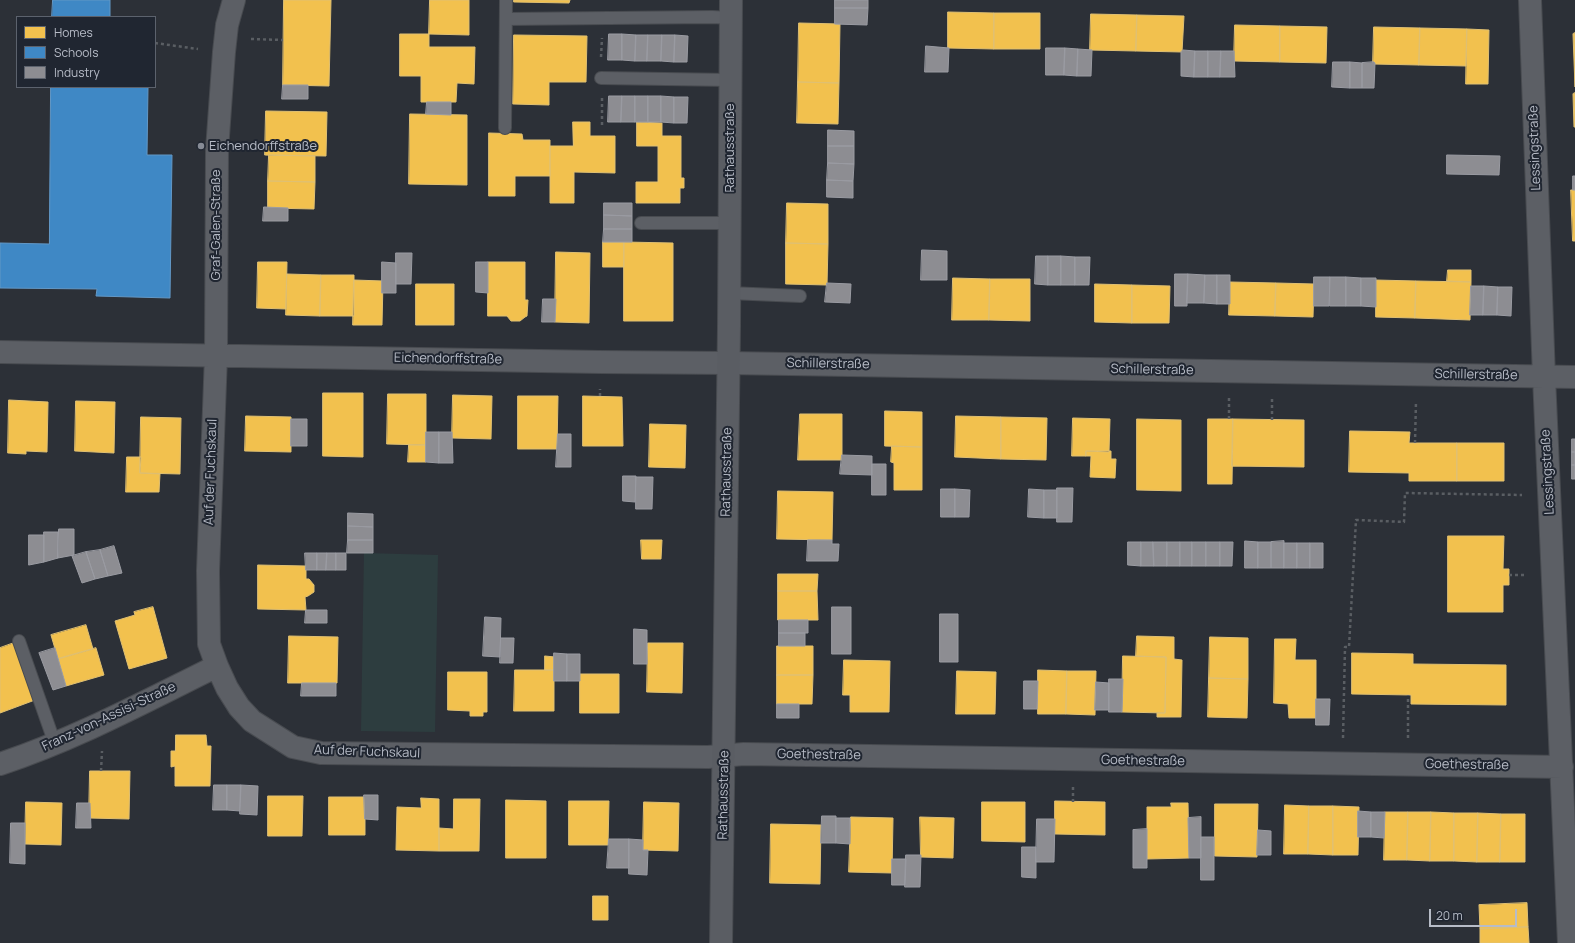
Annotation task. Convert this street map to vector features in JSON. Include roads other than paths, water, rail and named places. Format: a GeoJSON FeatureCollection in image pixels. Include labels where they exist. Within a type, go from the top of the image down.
{"type":"FeatureCollection","features":[{"type":"Feature","properties":{"kind":"street","name":"Graf-Galen-Straße"},"geometry":{"type":"LineString","coordinates":[[216,355],[217,150],[227,25],[234,0]]}},
{"type":"Feature","properties":{"kind":"street","name":"Lessingstraße"},"geometry":{"type":"LineString","coordinates":[[1530,0],[1544,376],[1569,943]]}},
{"type":"Feature","properties":{"kind":"street","name":"Rathausstraße"},"geometry":{"type":"LineString","coordinates":[[721,943],[731,9]]}},
{"type":"Feature","properties":{"kind":"street","name":"Eichendorffstraße"},"geometry":{"type":"LineString","coordinates":[[0,352],[728,363]]}},
{"type":"Feature","properties":{"kind":"street","name":"Auf der Fuchskaul"},"geometry":{"type":"LineString","coordinates":[[216,355],[208,571],[209,644],[227,688],[239,708],[252,721],[293,747],[321,753],[724,756]]}},
{"type":"Feature","properties":{"kind":"street","name":"Schillerstraße"},"geometry":{"type":"LineString","coordinates":[[728,363],[1575,377]]}},
{"type":"Feature","properties":{"kind":"street","name":"Franz-von-Assisi-Straße"},"geometry":{"type":"LineString","coordinates":[[0,764],[55,744],[87,730],[217,666]]}},
{"type":"Feature","properties":{"kind":"street","name":"Goethestraße"},"geometry":{"type":"LineString","coordinates":[[724,756],[744,754],[1562,767]]}},
{"type":"Feature","properties":{"kind":"lane"},"geometry":{"type":"LineString","coordinates":[[505,128],[506,0]]}},
{"type":"Feature","properties":{"kind":"lane"},"geometry":{"type":"LineString","coordinates":[[506,19],[712,17],[731,9]]}},
{"type":"Feature","properties":{"kind":"lane"},"geometry":{"type":"LineString","coordinates":[[602,78],[730,80]]}},
{"type":"Feature","properties":{"kind":"lane"},"geometry":{"type":"LineString","coordinates":[[642,223],[729,223]]}},
{"type":"Feature","properties":{"kind":"lane"},"geometry":{"type":"LineString","coordinates":[[729,293],[800,296]]}},
{"type":"Feature","properties":{"kind":"lane"},"geometry":{"type":"LineString","coordinates":[[19,641],[55,744]]}},
{"type":"Feature","properties":{"kind":"place","name":"Eichendorffstraße"},"geometry":{"type":"Point","coordinates":[201,146]}}]}
